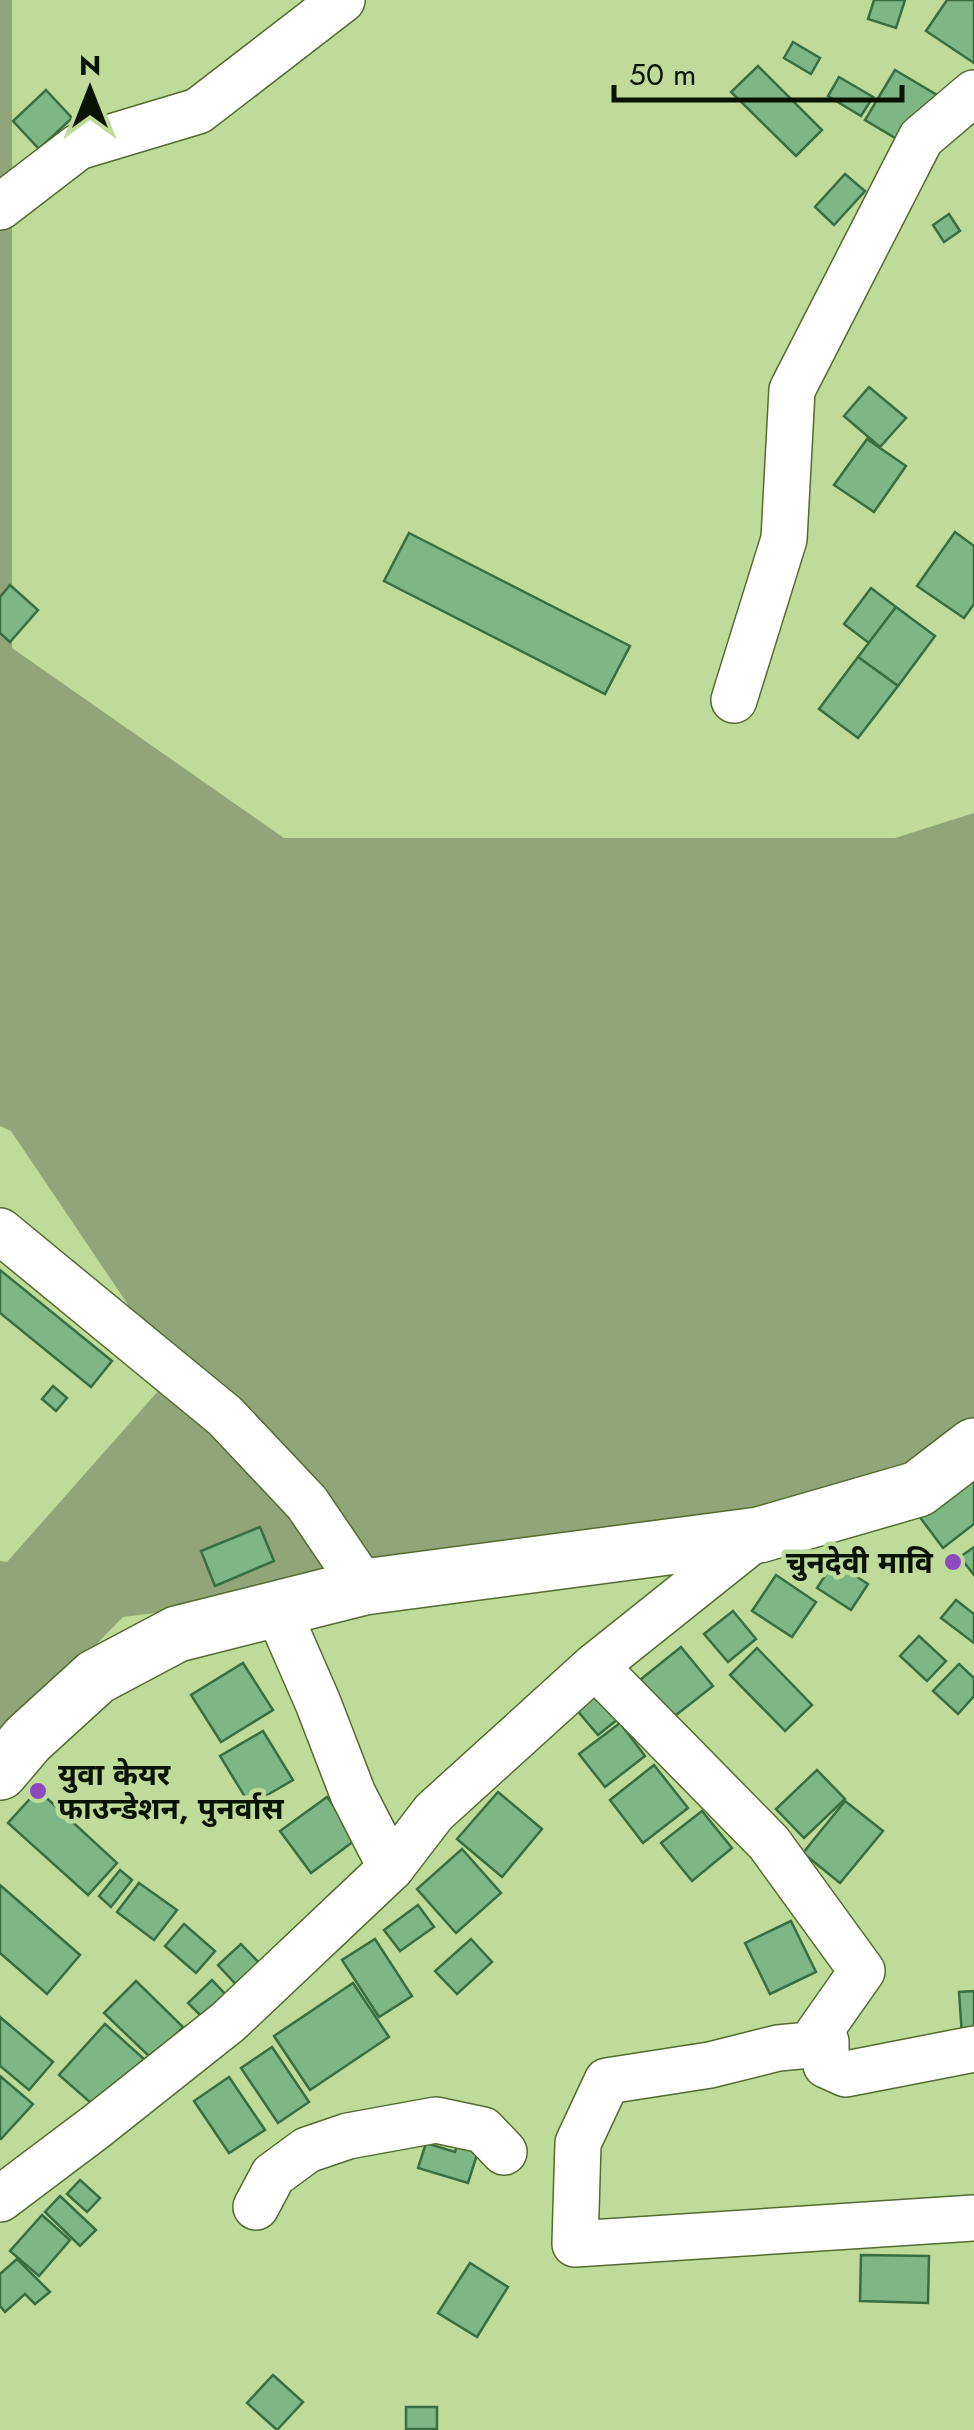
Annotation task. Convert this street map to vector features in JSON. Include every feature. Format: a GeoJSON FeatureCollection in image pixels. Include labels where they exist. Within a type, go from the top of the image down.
{"type":"FeatureCollection","features":[{"type":"Feature","properties":{"kind":"street"},"geometry":{"type":"LineString","coordinates":[[0,206],[78,147],[198,111],[342,0]]}},
{"type":"Feature","properties":{"kind":"street"},"geometry":{"type":"LineString","coordinates":[[734,700],[784,539],[792,390],[921,138],[974,93]]}},
{"type":"Feature","properties":{"kind":"street"},"geometry":{"type":"LineString","coordinates":[[0,1231],[226,1416],[308,1502],[364,1587]]}},
{"type":"Feature","properties":{"kind":"street"},"geometry":{"type":"LineString","coordinates":[[0,1772],[28,1739],[96,1677],[177,1634],[364,1587],[759,1534],[918,1488],[974,1446]]}},
{"type":"Feature","properties":{"kind":"street"},"geometry":{"type":"LineString","coordinates":[[0,2199],[228,2022],[391,1868],[434,1812],[595,1666],[759,1534]]}},
{"type":"Feature","properties":{"kind":"street"},"geometry":{"type":"LineString","coordinates":[[277,1609],[353,1794],[391,1868]]}},
{"type":"Feature","properties":{"kind":"street"},"geometry":{"type":"LineString","coordinates":[[595,1666],[769,1843],[862,1971],[810,2045]]}},
{"type":"Feature","properties":{"kind":"street"},"geometry":{"type":"LineString","coordinates":[[974,2049],[846,2074],[826,2065],[826,2042],[607,2080],[578,2142],[575,2244],[974,2218]]}},
{"type":"Feature","properties":{"kind":"street"},"geometry":{"type":"LineString","coordinates":[[256,2207],[273,2175],[308,2150],[348,2136],[436,2120],[483,2130],[504,2152]]}},
{"type":"Feature","properties":{"kind":"green space"},"geometry":{"type":"Polygon","coordinates":[[[0,0],[12,0],[12,648],[284,838],[895,838],[974,813],[974,1454],[918,1489],[364,1587],[123,1617],[0,1743],[0,1561],[7,1562],[174,1373],[11,1131],[0,1126],[0,0]]]}},
{"type":"Feature","properties":{"kind":"building"},"geometry":{"type":"Polygon","coordinates":[[[874,0],[905,0],[896,28],[868,19],[874,0]]]}},
{"type":"Feature","properties":{"kind":"building"},"geometry":{"type":"Polygon","coordinates":[[[947,0],[974,0],[974,63],[926,31],[947,0]]]}},
{"type":"Feature","properties":{"kind":"building"},"geometry":{"type":"Polygon","coordinates":[[[793,42],[820,58],[811,74],[784,58],[793,42]]]}},
{"type":"Feature","properties":{"kind":"building"},"geometry":{"type":"Polygon","coordinates":[[[758,66],[822,130],[796,156],[731,92],[758,66]]]}},
{"type":"Feature","properties":{"kind":"building"},"geometry":{"type":"Polygon","coordinates":[[[895,70],[937,95],[907,145],[865,120],[895,70]]]}},
{"type":"Feature","properties":{"kind":"building"},"geometry":{"type":"Polygon","coordinates":[[[839,77],[873,97],[861,116],[828,96],[839,77]]]}},
{"type":"Feature","properties":{"kind":"building"},"geometry":{"type":"Polygon","coordinates":[[[46,90],[72,118],[39,149],[13,121],[46,90]]]}},
{"type":"Feature","properties":{"kind":"building"},"geometry":{"type":"Polygon","coordinates":[[[845,174],[865,191],[834,225],[815,207],[845,174]]]}},
{"type":"Feature","properties":{"kind":"building"},"geometry":{"type":"Polygon","coordinates":[[[949,214],[960,231],[944,242],[933,225],[949,214]]]}},
{"type":"Feature","properties":{"kind":"building"},"geometry":{"type":"Polygon","coordinates":[[[869,387],[906,418],[880,447],[844,416],[869,387]]]}},
{"type":"Feature","properties":{"kind":"building"},"geometry":{"type":"Polygon","coordinates":[[[867,439],[906,466],[874,512],[834,485],[867,439]]]}},
{"type":"Feature","properties":{"kind":"building"},"geometry":{"type":"Polygon","coordinates":[[[955,532],[974,546],[974,604],[964,618],[917,586],[955,532]]]}},
{"type":"Feature","properties":{"kind":"building"},"geometry":{"type":"Polygon","coordinates":[[[409,533],[630,646],[605,694],[384,581],[409,533]]]}},
{"type":"Feature","properties":{"kind":"building"},"geometry":{"type":"Polygon","coordinates":[[[10,585],[38,610],[10,642],[0,633],[0,597],[10,585]]]}},
{"type":"Feature","properties":{"kind":"building"},"geometry":{"type":"Polygon","coordinates":[[[871,588],[896,607],[869,643],[844,624],[871,588]]]}},
{"type":"Feature","properties":{"kind":"building"},"geometry":{"type":"Polygon","coordinates":[[[896,607],[935,636],[898,686],[858,657],[896,607]]]}},
{"type":"Feature","properties":{"kind":"building"},"geometry":{"type":"Polygon","coordinates":[[[858,657],[898,686],[858,738],[819,709],[858,657]]]}},
{"type":"Feature","properties":{"kind":"building"},"geometry":{"type":"Polygon","coordinates":[[[0,1270],[112,1361],[91,1387],[0,1313],[0,1270]]]}},
{"type":"Feature","properties":{"kind":"building"},"geometry":{"type":"Polygon","coordinates":[[[53,1386],[67,1398],[56,1411],[42,1399],[53,1386]]]}},
{"type":"Feature","properties":{"kind":"building"},"geometry":{"type":"Polygon","coordinates":[[[974,1467],[974,1524],[943,1548],[916,1512],[974,1467]]]}},
{"type":"Feature","properties":{"kind":"building"},"geometry":{"type":"Polygon","coordinates":[[[260,1527],[274,1561],[215,1586],[201,1551],[260,1527]]]}},
{"type":"Feature","properties":{"kind":"building"},"geometry":{"type":"Polygon","coordinates":[[[974,1547],[974,1575],[960,1557],[974,1547]]]}},
{"type":"Feature","properties":{"kind":"building"},"geometry":{"type":"Polygon","coordinates":[[[834,1562],[868,1584],[851,1610],[817,1588],[834,1562]]]}},
{"type":"Feature","properties":{"kind":"building"},"geometry":{"type":"Polygon","coordinates":[[[776,1575],[816,1602],[792,1637],[752,1611],[776,1575]]]}},
{"type":"Feature","properties":{"kind":"building"},"geometry":{"type":"Polygon","coordinates":[[[956,1600],[974,1614],[974,1643],[941,1618],[956,1600]]]}},
{"type":"Feature","properties":{"kind":"building"},"geometry":{"type":"Polygon","coordinates":[[[733,1611],[756,1639],[728,1662],[704,1634],[733,1611]]]}},
{"type":"Feature","properties":{"kind":"building"},"geometry":{"type":"Polygon","coordinates":[[[919,1636],[946,1661],[927,1681],[900,1656],[919,1636]]]}},
{"type":"Feature","properties":{"kind":"building"},"geometry":{"type":"Polygon","coordinates":[[[681,1647],[713,1686],[671,1719],[640,1680],[681,1647]]]}},
{"type":"Feature","properties":{"kind":"building"},"geometry":{"type":"Polygon","coordinates":[[[757,1648],[812,1705],[785,1731],[730,1675],[757,1648]]]}},
{"type":"Feature","properties":{"kind":"building"},"geometry":{"type":"Polygon","coordinates":[[[243,1663],[273,1710],[221,1742],[191,1695],[243,1663]]]}},
{"type":"Feature","properties":{"kind":"building"},"geometry":{"type":"Polygon","coordinates":[[[959,1664],[974,1678],[974,1696],[958,1714],[933,1691],[959,1664]]]}},
{"type":"Feature","properties":{"kind":"building"},"geometry":{"type":"Polygon","coordinates":[[[601,1687],[623,1715],[598,1735],[575,1708],[601,1687]]]}},
{"type":"Feature","properties":{"kind":"building"},"geometry":{"type":"Polygon","coordinates":[[[620,1723],[645,1756],[605,1787],[579,1754],[620,1723]]]}},
{"type":"Feature","properties":{"kind":"building"},"geometry":{"type":"Polygon","coordinates":[[[263,1731],[293,1780],[250,1805],[220,1756],[263,1731]]]}},
{"type":"Feature","properties":{"kind":"building"},"geometry":{"type":"Polygon","coordinates":[[[654,1765],[688,1808],[643,1843],[610,1800],[654,1765]]]}},
{"type":"Feature","properties":{"kind":"building"},"geometry":{"type":"Polygon","coordinates":[[[817,1770],[845,1799],[804,1838],[776,1809],[817,1770]]]}},
{"type":"Feature","properties":{"kind":"building"},"geometry":{"type":"Polygon","coordinates":[[[38,1790],[117,1863],[88,1895],[8,1823],[38,1790]]]}},
{"type":"Feature","properties":{"kind":"building"},"geometry":{"type":"Polygon","coordinates":[[[498,1792],[542,1829],[502,1877],[457,1839],[498,1792]]]}},
{"type":"Feature","properties":{"kind":"building"},"geometry":{"type":"Polygon","coordinates":[[[327,1797],[358,1838],[311,1873],[280,1831],[327,1797]]]}},
{"type":"Feature","properties":{"kind":"building"},"geometry":{"type":"Polygon","coordinates":[[[845,1801],[883,1831],[840,1883],[803,1853],[845,1801]]]}},
{"type":"Feature","properties":{"kind":"building"},"geometry":{"type":"Polygon","coordinates":[[[702,1811],[732,1848],[692,1881],[661,1843],[702,1811]]]}},
{"type":"Feature","properties":{"kind":"building"},"geometry":{"type":"Polygon","coordinates":[[[462,1849],[501,1893],[456,1933],[417,1889],[462,1849]]]}},
{"type":"Feature","properties":{"kind":"building"},"geometry":{"type":"Polygon","coordinates":[[[120,1870],[132,1880],[111,1907],[99,1896],[120,1870]]]}},
{"type":"Feature","properties":{"kind":"building"},"geometry":{"type":"Polygon","coordinates":[[[139,1883],[177,1910],[154,1940],[117,1912],[139,1883]]]}},
{"type":"Feature","properties":{"kind":"building"},"geometry":{"type":"Polygon","coordinates":[[[0,1885],[80,1955],[47,1994],[0,1953],[0,1885]]]}},
{"type":"Feature","properties":{"kind":"building"},"geometry":{"type":"Polygon","coordinates":[[[418,1905],[434,1927],[400,1951],[384,1930],[418,1905]]]}},
{"type":"Feature","properties":{"kind":"building"},"geometry":{"type":"Polygon","coordinates":[[[791,1921],[816,1972],[770,1994],[745,1943],[791,1921]]]}},
{"type":"Feature","properties":{"kind":"building"},"geometry":{"type":"Polygon","coordinates":[[[184,1924],[215,1951],[196,1973],[165,1946],[184,1924]]]}},
{"type":"Feature","properties":{"kind":"building"},"geometry":{"type":"Polygon","coordinates":[[[375,1939],[412,1996],[379,2017],[342,1960],[375,1939]]]}},
{"type":"Feature","properties":{"kind":"building"},"geometry":{"type":"Polygon","coordinates":[[[471,1939],[492,1962],[457,1994],[435,1971],[471,1939]]]}},
{"type":"Feature","properties":{"kind":"building"},"geometry":{"type":"Polygon","coordinates":[[[241,1944],[265,1969],[242,1991],[218,1965],[241,1944]]]}},
{"type":"Feature","properties":{"kind":"building"},"geometry":{"type":"Polygon","coordinates":[[[212,1980],[228,1997],[205,2020],[188,2003],[212,1980]]]}},
{"type":"Feature","properties":{"kind":"building"},"geometry":{"type":"Polygon","coordinates":[[[136,1981],[183,2027],[152,2059],[104,2013],[136,1981]]]}},
{"type":"Feature","properties":{"kind":"building"},"geometry":{"type":"Polygon","coordinates":[[[353,1983],[389,2037],[310,2090],[274,2036],[353,1983]]]}},
{"type":"Feature","properties":{"kind":"building"},"geometry":{"type":"Polygon","coordinates":[[[974,1991],[974,2035],[962,2036],[959,1992],[974,1991]]]}},
{"type":"Feature","properties":{"kind":"building"},"geometry":{"type":"Polygon","coordinates":[[[0,2017],[53,2062],[29,2090],[0,2066],[0,2017]]]}},
{"type":"Feature","properties":{"kind":"building"},"geometry":{"type":"Polygon","coordinates":[[[105,2024],[144,2059],[99,2110],[59,2075],[105,2024]]]}},
{"type":"Feature","properties":{"kind":"building"},"geometry":{"type":"Polygon","coordinates":[[[272,2047],[309,2102],[278,2123],[241,2068],[272,2047]]]}},
{"type":"Feature","properties":{"kind":"building"},"geometry":{"type":"Polygon","coordinates":[[[0,2076],[33,2104],[1,2139],[0,2138],[0,2076]]]}},
{"type":"Feature","properties":{"kind":"building"},"geometry":{"type":"Polygon","coordinates":[[[229,2077],[265,2130],[229,2153],[194,2101],[229,2077]]]}},
{"type":"Feature","properties":{"kind":"building"},"geometry":{"type":"Polygon","coordinates":[[[460,2135],[481,2142],[468,2183],[418,2168],[426,2143],[455,2152],[460,2135]]]}},
{"type":"Feature","properties":{"kind":"building"},"geometry":{"type":"Polygon","coordinates":[[[80,2180],[100,2198],[87,2212],[67,2194],[80,2180]]]}},
{"type":"Feature","properties":{"kind":"building"},"geometry":{"type":"Polygon","coordinates":[[[60,2196],[96,2230],[80,2246],[45,2212],[60,2196]]]}},
{"type":"Feature","properties":{"kind":"building"},"geometry":{"type":"Polygon","coordinates":[[[42,2215],[70,2240],[39,2276],[10,2251],[42,2215]]]}},
{"type":"Feature","properties":{"kind":"building"},"geometry":{"type":"Polygon","coordinates":[[[861,2255],[929,2256],[928,2303],[860,2301],[861,2255]]]}},
{"type":"Feature","properties":{"kind":"building"},"geometry":{"type":"Polygon","coordinates":[[[17,2259],[50,2292],[35,2304],[25,2294],[5,2312],[0,2306],[0,2274],[17,2259]]]}},
{"type":"Feature","properties":{"kind":"building"},"geometry":{"type":"Polygon","coordinates":[[[470,2263],[508,2287],[477,2337],[438,2313],[470,2263]]]}},
{"type":"Feature","properties":{"kind":"building"},"geometry":{"type":"Polygon","coordinates":[[[273,2375],[303,2402],[277,2430],[247,2403],[273,2375]]]}},
{"type":"Feature","properties":{"kind":"building"},"geometry":{"type":"Polygon","coordinates":[[[406,2407],[437,2407],[437,2429],[406,2429],[406,2407]]]}},
{"type":"Feature","properties":{"kind":"place","name":"चुनदेवी मावि"},"geometry":{"type":"Point","coordinates":[953,1562]}},
{"type":"Feature","properties":{"kind":"place","name":"युवा केयर फाउन्डेशन, पुनर्वास"},"geometry":{"type":"Point","coordinates":[38,1791]}}]}
